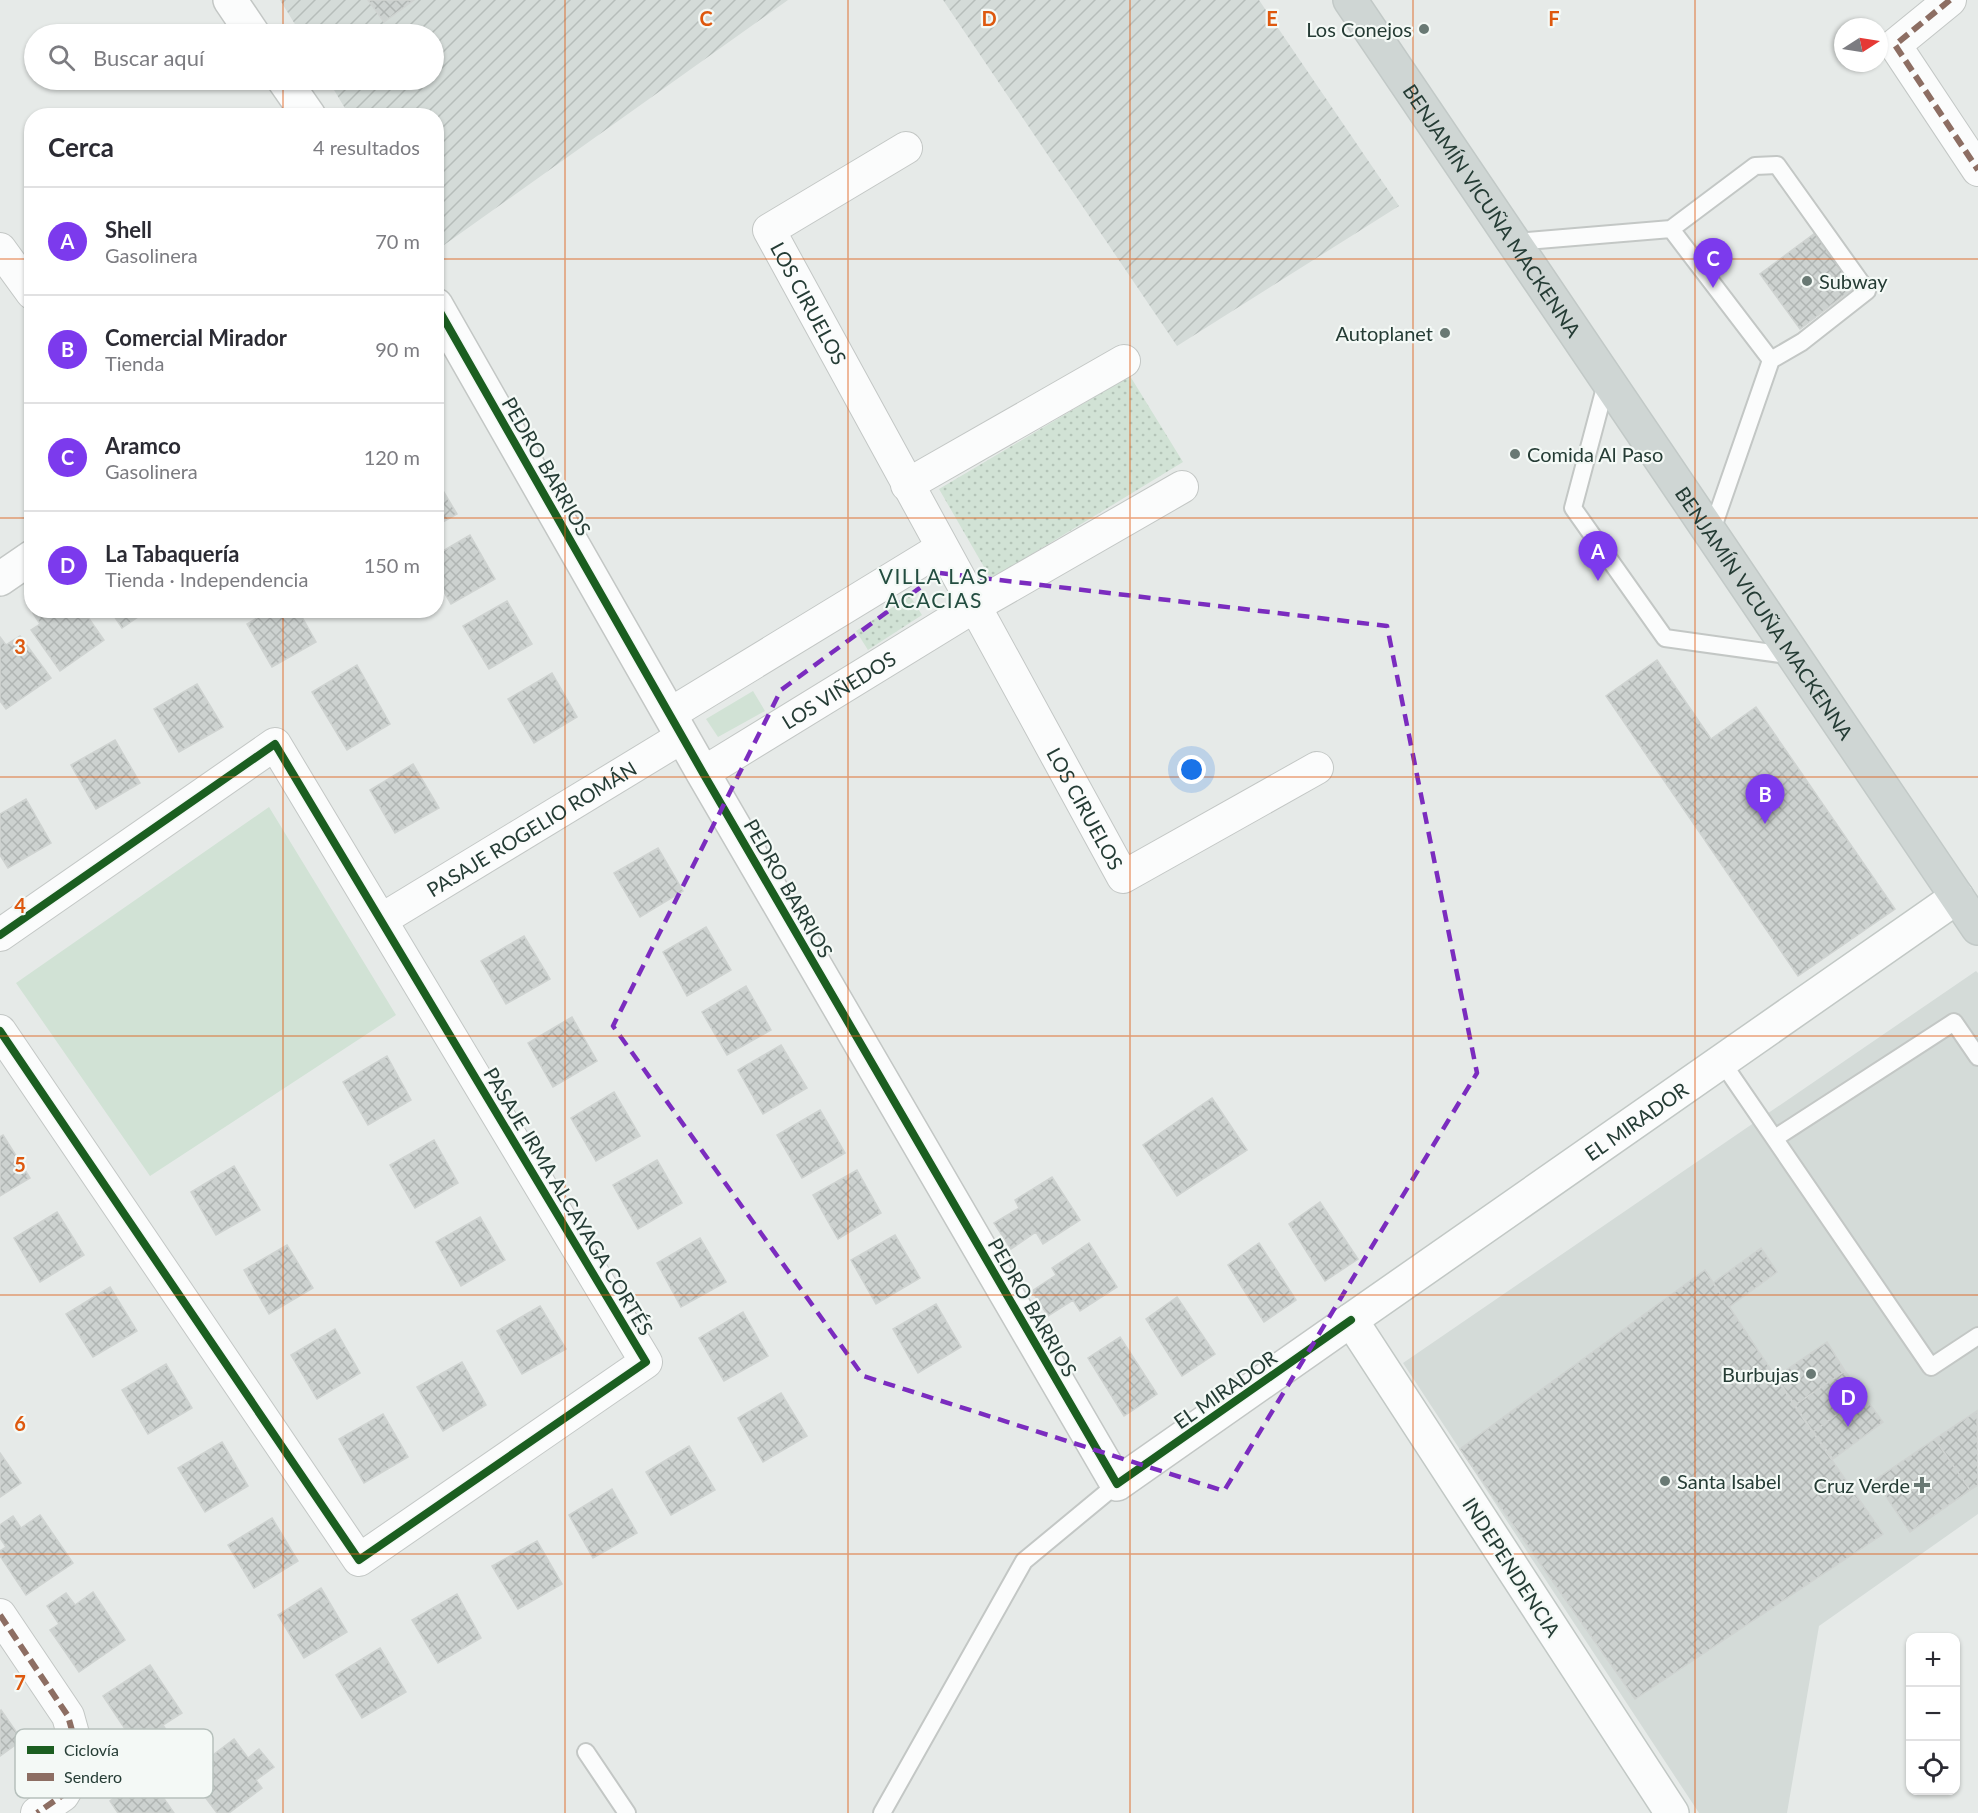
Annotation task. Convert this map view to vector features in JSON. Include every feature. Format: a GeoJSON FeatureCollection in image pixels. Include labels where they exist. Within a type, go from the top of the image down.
{"type":"FeatureCollection","features":[{"type":"Feature","properties":{"kind":"main road","name":"BENJAMÍN VICUÑA MACKENNA"},"geometry":{"type":"LineString","coordinates":[[1350,0],[1794,656],[1968,890],[1978,928]]}},
{"type":"Feature","properties":{"kind":"street"},"geometry":{"type":"LineString","coordinates":[[230,0],[246,24]]}},
{"type":"Feature","properties":{"kind":"street"},"geometry":{"type":"LineString","coordinates":[[1950,0],[1895,45],[1978,170]]}},
{"type":"Feature","properties":{"kind":"street"},"geometry":{"type":"LineString","coordinates":[[291,90],[303,108]]}},
{"type":"Feature","properties":{"kind":"street","name":"LOS CIRUELOS"},"geometry":{"type":"LineString","coordinates":[[906,148],[769,230],[1123,877],[1317,768]]}},
{"type":"Feature","properties":{"kind":"street"},"geometry":{"type":"LineString","coordinates":[[0,249],[24,282]]}},
{"type":"Feature","properties":{"kind":"street","name":"PEDRO BARRIOS"},"geometry":{"type":"LineString","coordinates":[[444,319],[703,773],[1118,1484]]}},
{"type":"Feature","properties":{"kind":"street"},"geometry":{"type":"LineString","coordinates":[[907,485],[1124,361]]}},
{"type":"Feature","properties":{"kind":"street"},"geometry":{"type":"LineString","coordinates":[[975,606],[1182,487]]}},
{"type":"Feature","properties":{"kind":"street"},"geometry":{"type":"LineString","coordinates":[[676,726],[942,548]]}},
{"type":"Feature","properties":{"kind":"street"},"geometry":{"type":"LineString","coordinates":[[0,579],[24,562]]}},
{"type":"Feature","properties":{"kind":"street","name":"LOS VIÑEDOS"},"geometry":{"type":"LineString","coordinates":[[703,773],[975,606]]}},
{"type":"Feature","properties":{"kind":"street","name":"PASAJE ROGELIO ROMÁN"},"geometry":{"type":"LineString","coordinates":[[381,920],[676,726]]}},
{"type":"Feature","properties":{"kind":"street","name":"PASAJE IRMA ALCAYAGA CORTÉS"},"geometry":{"type":"LineString","coordinates":[[0,936],[275,744],[646,1362],[359,1560],[0,1031]]}},
{"type":"Feature","properties":{"kind":"street","name":"EL MIRADOR"},"geometry":{"type":"LineString","coordinates":[[1118,1484],[1968,890]]}},
{"type":"Feature","properties":{"kind":"street","name":"INDEPENDENCIA"},"geometry":{"type":"LineString","coordinates":[[1351,1320],[1672,1813]]}},
{"type":"Feature","properties":{"kind":"street"},"geometry":{"type":"LineString","coordinates":[[0,1615],[68,1716],[72,1729]]}},
{"type":"Feature","properties":{"kind":"street"},"geometry":{"type":"LineString","coordinates":[[37,1813],[59,1798]]}},
{"type":"Feature","properties":{"kind":"lane"},"geometry":{"type":"LineString","coordinates":[[1514,242],[1671,229],[1755,166],[1777,165],[1868,291],[1802,342],[1771,360],[1711,533]]}},
{"type":"Feature","properties":{"kind":"lane"},"geometry":{"type":"LineString","coordinates":[[1671,229],[1771,360]]}},
{"type":"Feature","properties":{"kind":"lane"},"geometry":{"type":"LineString","coordinates":[[1608,380],[1573,508],[1665,638],[1794,656]]}},
{"type":"Feature","properties":{"kind":"lane"},"geometry":{"type":"LineString","coordinates":[[1775,1138],[1954,1022],[1978,1056]]}},
{"type":"Feature","properties":{"kind":"lane"},"geometry":{"type":"LineString","coordinates":[[1722,1062],[1931,1367],[1978,1336]]}},
{"type":"Feature","properties":{"kind":"lane"},"geometry":{"type":"LineString","coordinates":[[882,1813],[1024,1562],[1118,1484]]}},
{"type":"Feature","properties":{"kind":"lane"},"geometry":{"type":"LineString","coordinates":[[586,1752],[627,1813]]}},
{"type":"Feature","properties":{"kind":"highlighted area"},"geometry":{"type":"Polygon","coordinates":[[[940,573],[1387,626],[1477,1073],[1224,1491],[863,1376],[613,1026],[781,690],[940,573]]]}},
{"type":"Feature","properties":{"kind":"shaded area"},"geometry":{"type":"Polygon","coordinates":[[[280,0],[788,0],[444,245],[444,108],[345,108],[334,90],[444,90],[444,24],[295,24],[280,0]]]}},
{"type":"Feature","properties":{"kind":"shaded area"},"geometry":{"type":"Polygon","coordinates":[[[943,0],[1259,0],[1399,206],[1177,346],[943,0]]]}},
{"type":"Feature","properties":{"kind":"shaded area"},"geometry":{"type":"Polygon","coordinates":[[[1976,971],[1978,973],[1978,1514],[1819,1626],[1787,1813],[1699,1813],[1403,1363],[1976,971]]]}},
{"type":"Feature","properties":{"kind":"green space"},"geometry":{"type":"Polygon","coordinates":[[[1130,376],[1183,462],[991,579],[939,489],[1130,376]]]}},
{"type":"Feature","properties":{"kind":"green space"},"geometry":{"type":"Polygon","coordinates":[[[910,596],[922,615],[868,650],[856,631],[910,596]]]}},
{"type":"Feature","properties":{"kind":"green space"},"geometry":{"type":"Polygon","coordinates":[[[753,691],[765,711],[718,737],[706,719],[753,691]]]}},
{"type":"Feature","properties":{"kind":"green space"},"geometry":{"type":"Polygon","coordinates":[[[269,807],[396,1015],[150,1176],[16,983],[269,807]]]}},
{"type":"Feature","properties":{"kind":"building"},"geometry":{"type":"Polygon","coordinates":[[[368,0],[414,0],[384,22],[368,0]]]}},
{"type":"Feature","properties":{"kind":"building","name":"Subway"},"geometry":{"type":"Polygon","coordinates":[[[1815,233],[1855,287],[1800,329],[1760,274],[1815,233]]]}},
{"type":"Feature","properties":{"kind":"building"},"geometry":{"type":"Polygon","coordinates":[[[444,492],[457,514],[444,521],[444,492]]]}},
{"type":"Feature","properties":{"kind":"building"},"geometry":{"type":"Polygon","coordinates":[[[470,535],[495,579],[451,604],[444,592],[444,550],[470,535]]]}},
{"type":"Feature","properties":{"kind":"building"},"geometry":{"type":"Polygon","coordinates":[[[507,601],[532,644],[489,669],[463,626],[507,601]]]}},
{"type":"Feature","properties":{"kind":"building"},"geometry":{"type":"Polygon","coordinates":[[[36,618],[89,618],[104,640],[60,671],[31,630],[40,624],[36,618]]]}},
{"type":"Feature","properties":{"kind":"building"},"geometry":{"type":"Polygon","coordinates":[[[115,618],[136,618],[122,628],[115,618]]]}},
{"type":"Feature","properties":{"kind":"building"},"geometry":{"type":"Polygon","coordinates":[[[257,618],[302,618],[316,642],[272,667],[247,624],[257,618]]]}},
{"type":"Feature","properties":{"kind":"building"},"geometry":{"type":"Polygon","coordinates":[[[20,636],[51,678],[6,709],[0,701],[0,637],[6,645],[20,636]]]}},
{"type":"Feature","properties":{"kind":"building"},"geometry":{"type":"Polygon","coordinates":[[[1657,660],[1711,739],[1756,707],[1895,909],[1798,976],[1606,696],[1657,660]]]}},
{"type":"Feature","properties":{"kind":"building"},"geometry":{"type":"Polygon","coordinates":[[[357,665],[390,724],[347,750],[312,692],[357,665]]]}},
{"type":"Feature","properties":{"kind":"building"},"geometry":{"type":"Polygon","coordinates":[[[552,673],[577,717],[534,743],[508,699],[552,673]]]}},
{"type":"Feature","properties":{"kind":"building"},"geometry":{"type":"Polygon","coordinates":[[[197,684],[223,727],[179,752],[154,709],[197,684]]]}},
{"type":"Feature","properties":{"kind":"building"},"geometry":{"type":"Polygon","coordinates":[[[115,740],[140,783],[96,809],[71,765],[115,740]]]}},
{"type":"Feature","properties":{"kind":"building"},"geometry":{"type":"Polygon","coordinates":[[[413,764],[439,808],[395,833],[370,790],[413,764]]]}},
{"type":"Feature","properties":{"kind":"building"},"geometry":{"type":"Polygon","coordinates":[[[26,799],[51,843],[8,868],[0,855],[0,814],[26,799]]]}},
{"type":"Feature","properties":{"kind":"building"},"geometry":{"type":"Polygon","coordinates":[[[658,848],[683,891],[640,917],[614,873],[658,848]]]}},
{"type":"Feature","properties":{"kind":"building"},"geometry":{"type":"Polygon","coordinates":[[[706,927],[731,970],[687,996],[663,952],[706,927]]]}},
{"type":"Feature","properties":{"kind":"building"},"geometry":{"type":"Polygon","coordinates":[[[524,936],[550,979],[506,1004],[481,961],[524,936]]]}},
{"type":"Feature","properties":{"kind":"building"},"geometry":{"type":"Polygon","coordinates":[[[746,986],[771,1030],[727,1055],[702,1012],[746,986]]]}},
{"type":"Feature","properties":{"kind":"building"},"geometry":{"type":"Polygon","coordinates":[[[572,1017],[597,1061],[553,1087],[528,1043],[572,1017]]]}},
{"type":"Feature","properties":{"kind":"building"},"geometry":{"type":"Polygon","coordinates":[[[781,1045],[807,1088],[763,1114],[738,1070],[781,1045]]]}},
{"type":"Feature","properties":{"kind":"building"},"geometry":{"type":"Polygon","coordinates":[[[387,1056],[411,1100],[368,1125],[343,1082],[387,1056]]]}},
{"type":"Feature","properties":{"kind":"building"},"geometry":{"type":"Polygon","coordinates":[[[614,1092],[640,1136],[596,1161],[571,1118],[614,1092]]]}},
{"type":"Feature","properties":{"kind":"building"},"geometry":{"type":"Polygon","coordinates":[[[1212,1098],[1247,1150],[1177,1196],[1143,1145],[1212,1098]]]}},
{"type":"Feature","properties":{"kind":"building"},"geometry":{"type":"Polygon","coordinates":[[[820,1110],[845,1153],[802,1178],[777,1135],[820,1110]]]}},
{"type":"Feature","properties":{"kind":"building"},"geometry":{"type":"Polygon","coordinates":[[[3,1135],[30,1178],[0,1196],[0,1137],[3,1135]]]}},
{"type":"Feature","properties":{"kind":"building"},"geometry":{"type":"Polygon","coordinates":[[[434,1140],[458,1183],[415,1208],[390,1165],[434,1140]]]}},
{"type":"Feature","properties":{"kind":"building"},"geometry":{"type":"Polygon","coordinates":[[[657,1160],[682,1203],[638,1229],[613,1185],[657,1160]]]}},
{"type":"Feature","properties":{"kind":"building"},"geometry":{"type":"Polygon","coordinates":[[[234,1166],[260,1210],[216,1235],[191,1192],[234,1166]]]}},
{"type":"Feature","properties":{"kind":"building"},"geometry":{"type":"Polygon","coordinates":[[[857,1170],[881,1213],[838,1239],[813,1195],[857,1170]]]}},
{"type":"Feature","properties":{"kind":"building"},"geometry":{"type":"Polygon","coordinates":[[[1052,1177],[1080,1220],[1043,1244],[1036,1232],[1011,1249],[994,1223],[1019,1208],[1015,1200],[1052,1177]]]}},
{"type":"Feature","properties":{"kind":"building"},"geometry":{"type":"Polygon","coordinates":[[[1320,1202],[1358,1259],[1325,1281],[1289,1224],[1320,1202]]]}},
{"type":"Feature","properties":{"kind":"building"},"geometry":{"type":"Polygon","coordinates":[[[57,1212],[84,1255],[40,1282],[14,1238],[57,1212]]]}},
{"type":"Feature","properties":{"kind":"building"},"geometry":{"type":"Polygon","coordinates":[[[480,1217],[505,1260],[461,1286],[436,1242],[480,1217]]]}},
{"type":"Feature","properties":{"kind":"building"},"geometry":{"type":"Polygon","coordinates":[[[895,1235],[920,1278],[876,1304],[851,1260],[895,1235]]]}},
{"type":"Feature","properties":{"kind":"building"},"geometry":{"type":"Polygon","coordinates":[[[700,1238],[726,1282],[681,1307],[657,1263],[700,1238]]]}},
{"type":"Feature","properties":{"kind":"building"},"geometry":{"type":"Polygon","coordinates":[[[1089,1243],[1117,1287],[1080,1311],[1073,1300],[1048,1316],[1032,1291],[1056,1275],[1052,1268],[1089,1243]]]}},
{"type":"Feature","properties":{"kind":"building"},"geometry":{"type":"Polygon","coordinates":[[[1259,1243],[1296,1300],[1264,1322],[1228,1265],[1259,1243]]]}},
{"type":"Feature","properties":{"kind":"building"},"geometry":{"type":"Polygon","coordinates":[[[287,1245],[313,1288],[269,1314],[244,1270],[287,1245]]]}},
{"type":"Feature","properties":{"kind":"building"},"geometry":{"type":"Polygon","coordinates":[[[1761,1248],[1777,1272],[1729,1307],[1713,1283],[1761,1248]]]}},
{"type":"Feature","properties":{"kind":"building","name":"Santa Isabel"},"geometry":{"type":"Polygon","coordinates":[[[1705,1270],[1883,1534],[1635,1699],[1460,1449],[1705,1270]]]}},
{"type":"Feature","properties":{"kind":"building"},"geometry":{"type":"Polygon","coordinates":[[[110,1287],[137,1331],[93,1357],[66,1314],[110,1287]]]}},
{"type":"Feature","properties":{"kind":"building"},"geometry":{"type":"Polygon","coordinates":[[[1177,1297],[1215,1354],[1182,1376],[1146,1319],[1177,1297]]]}},
{"type":"Feature","properties":{"kind":"building"},"geometry":{"type":"Polygon","coordinates":[[[936,1304],[961,1347],[918,1373],[893,1329],[936,1304]]]}},
{"type":"Feature","properties":{"kind":"building"},"geometry":{"type":"Polygon","coordinates":[[[540,1306],[566,1349],[522,1374],[497,1331],[540,1306]]]}},
{"type":"Feature","properties":{"kind":"building"},"geometry":{"type":"Polygon","coordinates":[[[743,1312],[768,1356],[724,1381],[699,1338],[743,1312]]]}},
{"type":"Feature","properties":{"kind":"building"},"geometry":{"type":"Polygon","coordinates":[[[335,1329],[360,1373],[317,1399],[291,1355],[335,1329]]]}},
{"type":"Feature","properties":{"kind":"building"},"geometry":{"type":"Polygon","coordinates":[[[1120,1337],[1157,1394],[1124,1416],[1088,1358],[1120,1337]]]}},
{"type":"Feature","properties":{"kind":"building","name":"Burbujas"},"geometry":{"type":"Polygon","coordinates":[[[1827,1342],[1845,1371],[1795,1405],[1776,1377],[1827,1342]]]}},
{"type":"Feature","properties":{"kind":"building"},"geometry":{"type":"Polygon","coordinates":[[[462,1362],[486,1405],[443,1431],[417,1387],[462,1362]]]}},
{"type":"Feature","properties":{"kind":"building"},"geometry":{"type":"Polygon","coordinates":[[[166,1364],[192,1408],[148,1434],[122,1390],[166,1364]]]}},
{"type":"Feature","properties":{"kind":"building"},"geometry":{"type":"Polygon","coordinates":[[[1845,1371],[1863,1395],[1813,1432],[1795,1405],[1845,1371]]]}},
{"type":"Feature","properties":{"kind":"building"},"geometry":{"type":"Polygon","coordinates":[[[781,1393],[807,1436],[763,1462],[738,1418],[781,1393]]]}},
{"type":"Feature","properties":{"kind":"building"},"geometry":{"type":"Polygon","coordinates":[[[1863,1395],[1883,1422],[1833,1459],[1813,1432],[1863,1395]]]}},
{"type":"Feature","properties":{"kind":"building"},"geometry":{"type":"Polygon","coordinates":[[[1977,1411],[1978,1485],[1970,1490],[1935,1439],[1977,1411]]]}},
{"type":"Feature","properties":{"kind":"building"},"geometry":{"type":"Polygon","coordinates":[[[383,1414],[408,1457],[364,1483],[339,1439],[383,1414]]]}},
{"type":"Feature","properties":{"kind":"building","name":"Cruz Verde"},"geometry":{"type":"Polygon","coordinates":[[[1935,1439],[1970,1490],[1910,1532],[1875,1480],[1935,1439]]]}},
{"type":"Feature","properties":{"kind":"building"},"geometry":{"type":"Polygon","coordinates":[[[222,1442],[248,1486],[205,1512],[178,1468],[222,1442]]]}},
{"type":"Feature","properties":{"kind":"building"},"geometry":{"type":"Polygon","coordinates":[[[689,1446],[715,1490],[671,1515],[646,1472],[689,1446]]]}},
{"type":"Feature","properties":{"kind":"building"},"geometry":{"type":"Polygon","coordinates":[[[0,1453],[21,1483],[0,1497],[0,1453]]]}},
{"type":"Feature","properties":{"kind":"building"},"geometry":{"type":"Polygon","coordinates":[[[612,1489],[637,1533],[593,1558],[569,1515],[612,1489]]]}},
{"type":"Feature","properties":{"kind":"building"},"geometry":{"type":"Polygon","coordinates":[[[40,1515],[73,1563],[26,1595],[0,1556],[0,1551],[6,1547],[0,1538],[0,1525],[13,1516],[21,1528],[40,1515]]]}},
{"type":"Feature","properties":{"kind":"building"},"geometry":{"type":"Polygon","coordinates":[[[272,1518],[298,1561],[254,1588],[228,1545],[272,1518]]]}},
{"type":"Feature","properties":{"kind":"building"},"geometry":{"type":"Polygon","coordinates":[[[537,1541],[562,1584],[518,1609],[492,1566],[537,1541]]]}},
{"type":"Feature","properties":{"kind":"building"},"geometry":{"type":"Polygon","coordinates":[[[321,1588],[347,1632],[304,1658],[278,1615],[321,1588]]]}},
{"type":"Feature","properties":{"kind":"building"},"geometry":{"type":"Polygon","coordinates":[[[93,1592],[125,1640],[79,1672],[50,1630],[59,1624],[47,1606],[66,1593],[75,1605],[93,1592]]]}},
{"type":"Feature","properties":{"kind":"building"},"geometry":{"type":"Polygon","coordinates":[[[457,1594],[481,1638],[438,1663],[412,1620],[457,1594]]]}},
{"type":"Feature","properties":{"kind":"building"},"geometry":{"type":"Polygon","coordinates":[[[380,1648],[406,1692],[362,1718],[336,1675],[380,1648]]]}},
{"type":"Feature","properties":{"kind":"building"},"geometry":{"type":"Polygon","coordinates":[[[150,1665],[182,1713],[163,1725],[165,1729],[125,1729],[103,1696],[150,1665]]]}},
{"type":"Feature","properties":{"kind":"building"},"geometry":{"type":"Polygon","coordinates":[[[0,1711],[15,1730],[15,1745],[0,1756],[0,1711]]]}},
{"type":"Feature","properties":{"kind":"building"},"geometry":{"type":"Polygon","coordinates":[[[234,1739],[248,1758],[259,1749],[274,1767],[256,1780],[262,1788],[229,1813],[217,1813],[206,1798],[213,1798],[213,1755],[234,1739]]]}},
{"type":"Feature","properties":{"kind":"building"},"geometry":{"type":"Polygon","coordinates":[[[114,1798],[164,1798],[174,1813],[118,1813],[110,1801],[114,1798]]]}},
{"type":"Feature","properties":{"kind":"marked path"},"geometry":{"type":"LineString","coordinates":[[1950,0],[1895,45],[1978,170]]}},
{"type":"Feature","properties":{"kind":"marked path"},"geometry":{"type":"LineString","coordinates":[[0,1615],[68,1716],[72,1729]]}},
{"type":"Feature","properties":{"kind":"marked path"},"geometry":{"type":"LineString","coordinates":[[37,1813],[59,1798]]}},
{"type":"Feature","properties":{"kind":"cycle path"},"geometry":{"type":"LineString","coordinates":[[444,319],[703,773],[1117,1484],[1351,1320]]}},
{"type":"Feature","properties":{"kind":"cycle path"},"geometry":{"type":"LineString","coordinates":[[0,935],[275,744],[646,1362],[359,1560],[0,1031]]}},
{"type":"Feature","properties":{"kind":"place","name":"Los Conejos"},"geometry":{"type":"Point","coordinates":[1424,29]}},
{"type":"Feature","properties":{"kind":"place","name":"Subway"},"geometry":{"type":"Point","coordinates":[1807,281]}},
{"type":"Feature","properties":{"kind":"place","name":"Aramco"},"geometry":{"type":"Point","coordinates":[1713,288]}},
{"type":"Feature","properties":{"kind":"place","name":"Autoplanet"},"geometry":{"type":"Point","coordinates":[1445,333]}},
{"type":"Feature","properties":{"kind":"place","name":"Comida Al Paso"},"geometry":{"type":"Point","coordinates":[1515,454]}},
{"type":"Feature","properties":{"kind":"place","name":"Shell"},"geometry":{"type":"Point","coordinates":[1598,581]}},
{"type":"Feature","properties":{"kind":"place","name":"Comercial Mirador"},"geometry":{"type":"Point","coordinates":[1765,824]}},
{"type":"Feature","properties":{"kind":"place","name":"Burbujas"},"geometry":{"type":"Point","coordinates":[1811,1374]}},
{"type":"Feature","properties":{"kind":"place","name":"La Tabaquería"},"geometry":{"type":"Point","coordinates":[1848,1427]}},
{"type":"Feature","properties":{"kind":"place","name":"Santa Isabel"},"geometry":{"type":"Point","coordinates":[1665,1481]}},
{"type":"Feature","properties":{"kind":"place","name":"Cruz Verde"},"geometry":{"type":"Point","coordinates":[1922,1485]}},
{"type":"Feature","properties":{"kind":"district","name":"VILLA LAS ACACIAS"},"geometry":{"type":"Point","coordinates":[934,587]}}]}
